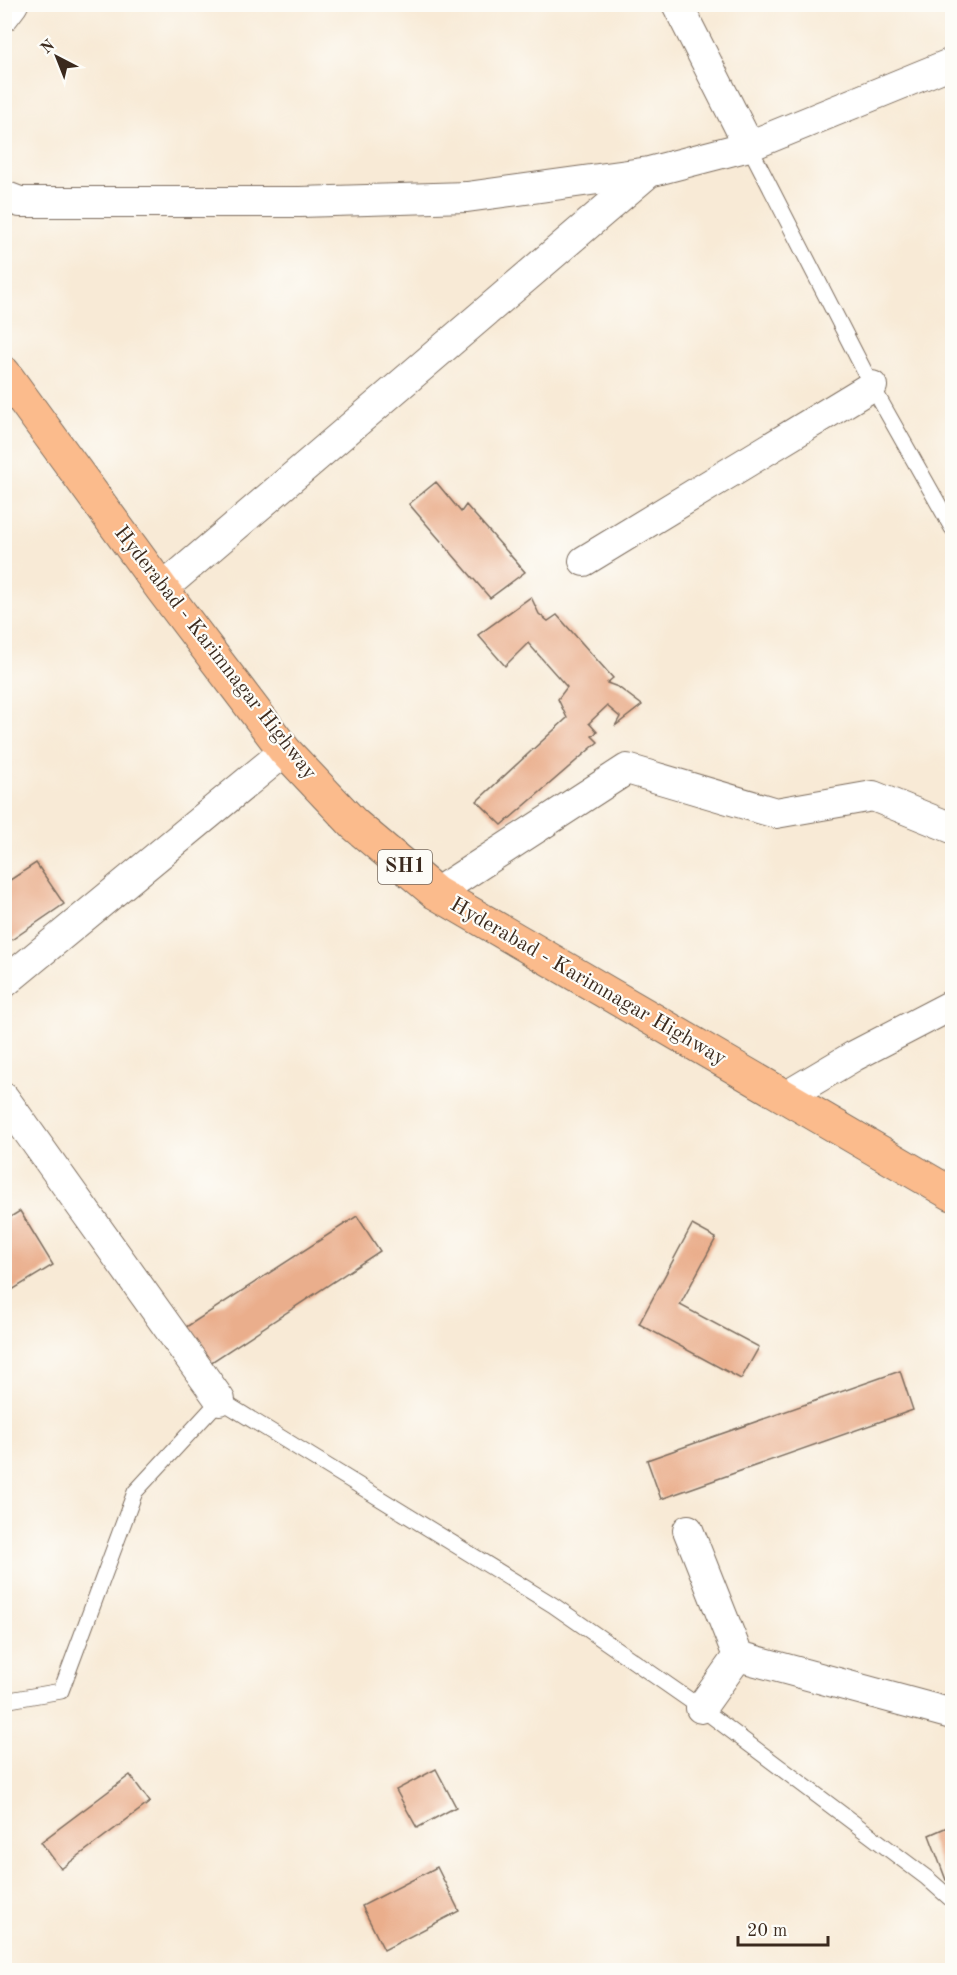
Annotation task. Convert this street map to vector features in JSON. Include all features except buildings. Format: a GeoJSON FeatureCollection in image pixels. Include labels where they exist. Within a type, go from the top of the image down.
{"type":"FeatureCollection","features":[{"type":"Feature","properties":{"kind":"main road","name":"Hyderabad - Karimnagar Highway"},"geometry":{"type":"LineString","coordinates":[[4,373],[162,589],[285,751],[354,824],[436,893],[952,1194]]}},
{"type":"Feature","properties":{"kind":"street"},"geometry":{"type":"LineString","coordinates":[[4,16],[13,4]]}},
{"type":"Feature","properties":{"kind":"street"},"geometry":{"type":"LineString","coordinates":[[677,4],[749,146]]}},
{"type":"Feature","properties":{"kind":"street"},"geometry":{"type":"LineString","coordinates":[[4,196],[20,202],[300,202],[443,198],[467,197],[649,172],[749,146],[952,63]]}},
{"type":"Feature","properties":{"kind":"street"},"geometry":{"type":"LineString","coordinates":[[162,589],[649,172]]}},
{"type":"Feature","properties":{"kind":"street"},"geometry":{"type":"LineString","coordinates":[[584,561],[872,386]]}},
{"type":"Feature","properties":{"kind":"street"},"geometry":{"type":"LineString","coordinates":[[4,983],[285,751]]}},
{"type":"Feature","properties":{"kind":"street"},"geometry":{"type":"LineString","coordinates":[[436,893],[627,768],[776,813],[873,796],[952,828]]}},
{"type":"Feature","properties":{"kind":"street"},"geometry":{"type":"LineString","coordinates":[[785,1097],[854,1056],[952,1005]]}},
{"type":"Feature","properties":{"kind":"street"},"geometry":{"type":"LineString","coordinates":[[4,1098],[220,1400]]}},
{"type":"Feature","properties":{"kind":"street"},"geometry":{"type":"LineString","coordinates":[[688,1530],[738,1656]]}},
{"type":"Feature","properties":{"kind":"street"},"geometry":{"type":"LineString","coordinates":[[701,1708],[738,1656]]}},
{"type":"Feature","properties":{"kind":"street"},"geometry":{"type":"LineString","coordinates":[[738,1656],[952,1714]]}},
{"type":"Feature","properties":{"kind":"lane"},"geometry":{"type":"LineString","coordinates":[[749,146],[872,386],[952,528]]}},
{"type":"Feature","properties":{"kind":"lane"},"geometry":{"type":"LineString","coordinates":[[4,1701],[61,1691],[135,1492],[220,1400],[554,1605],[701,1708],[927,1878],[952,1900]]}}]}
